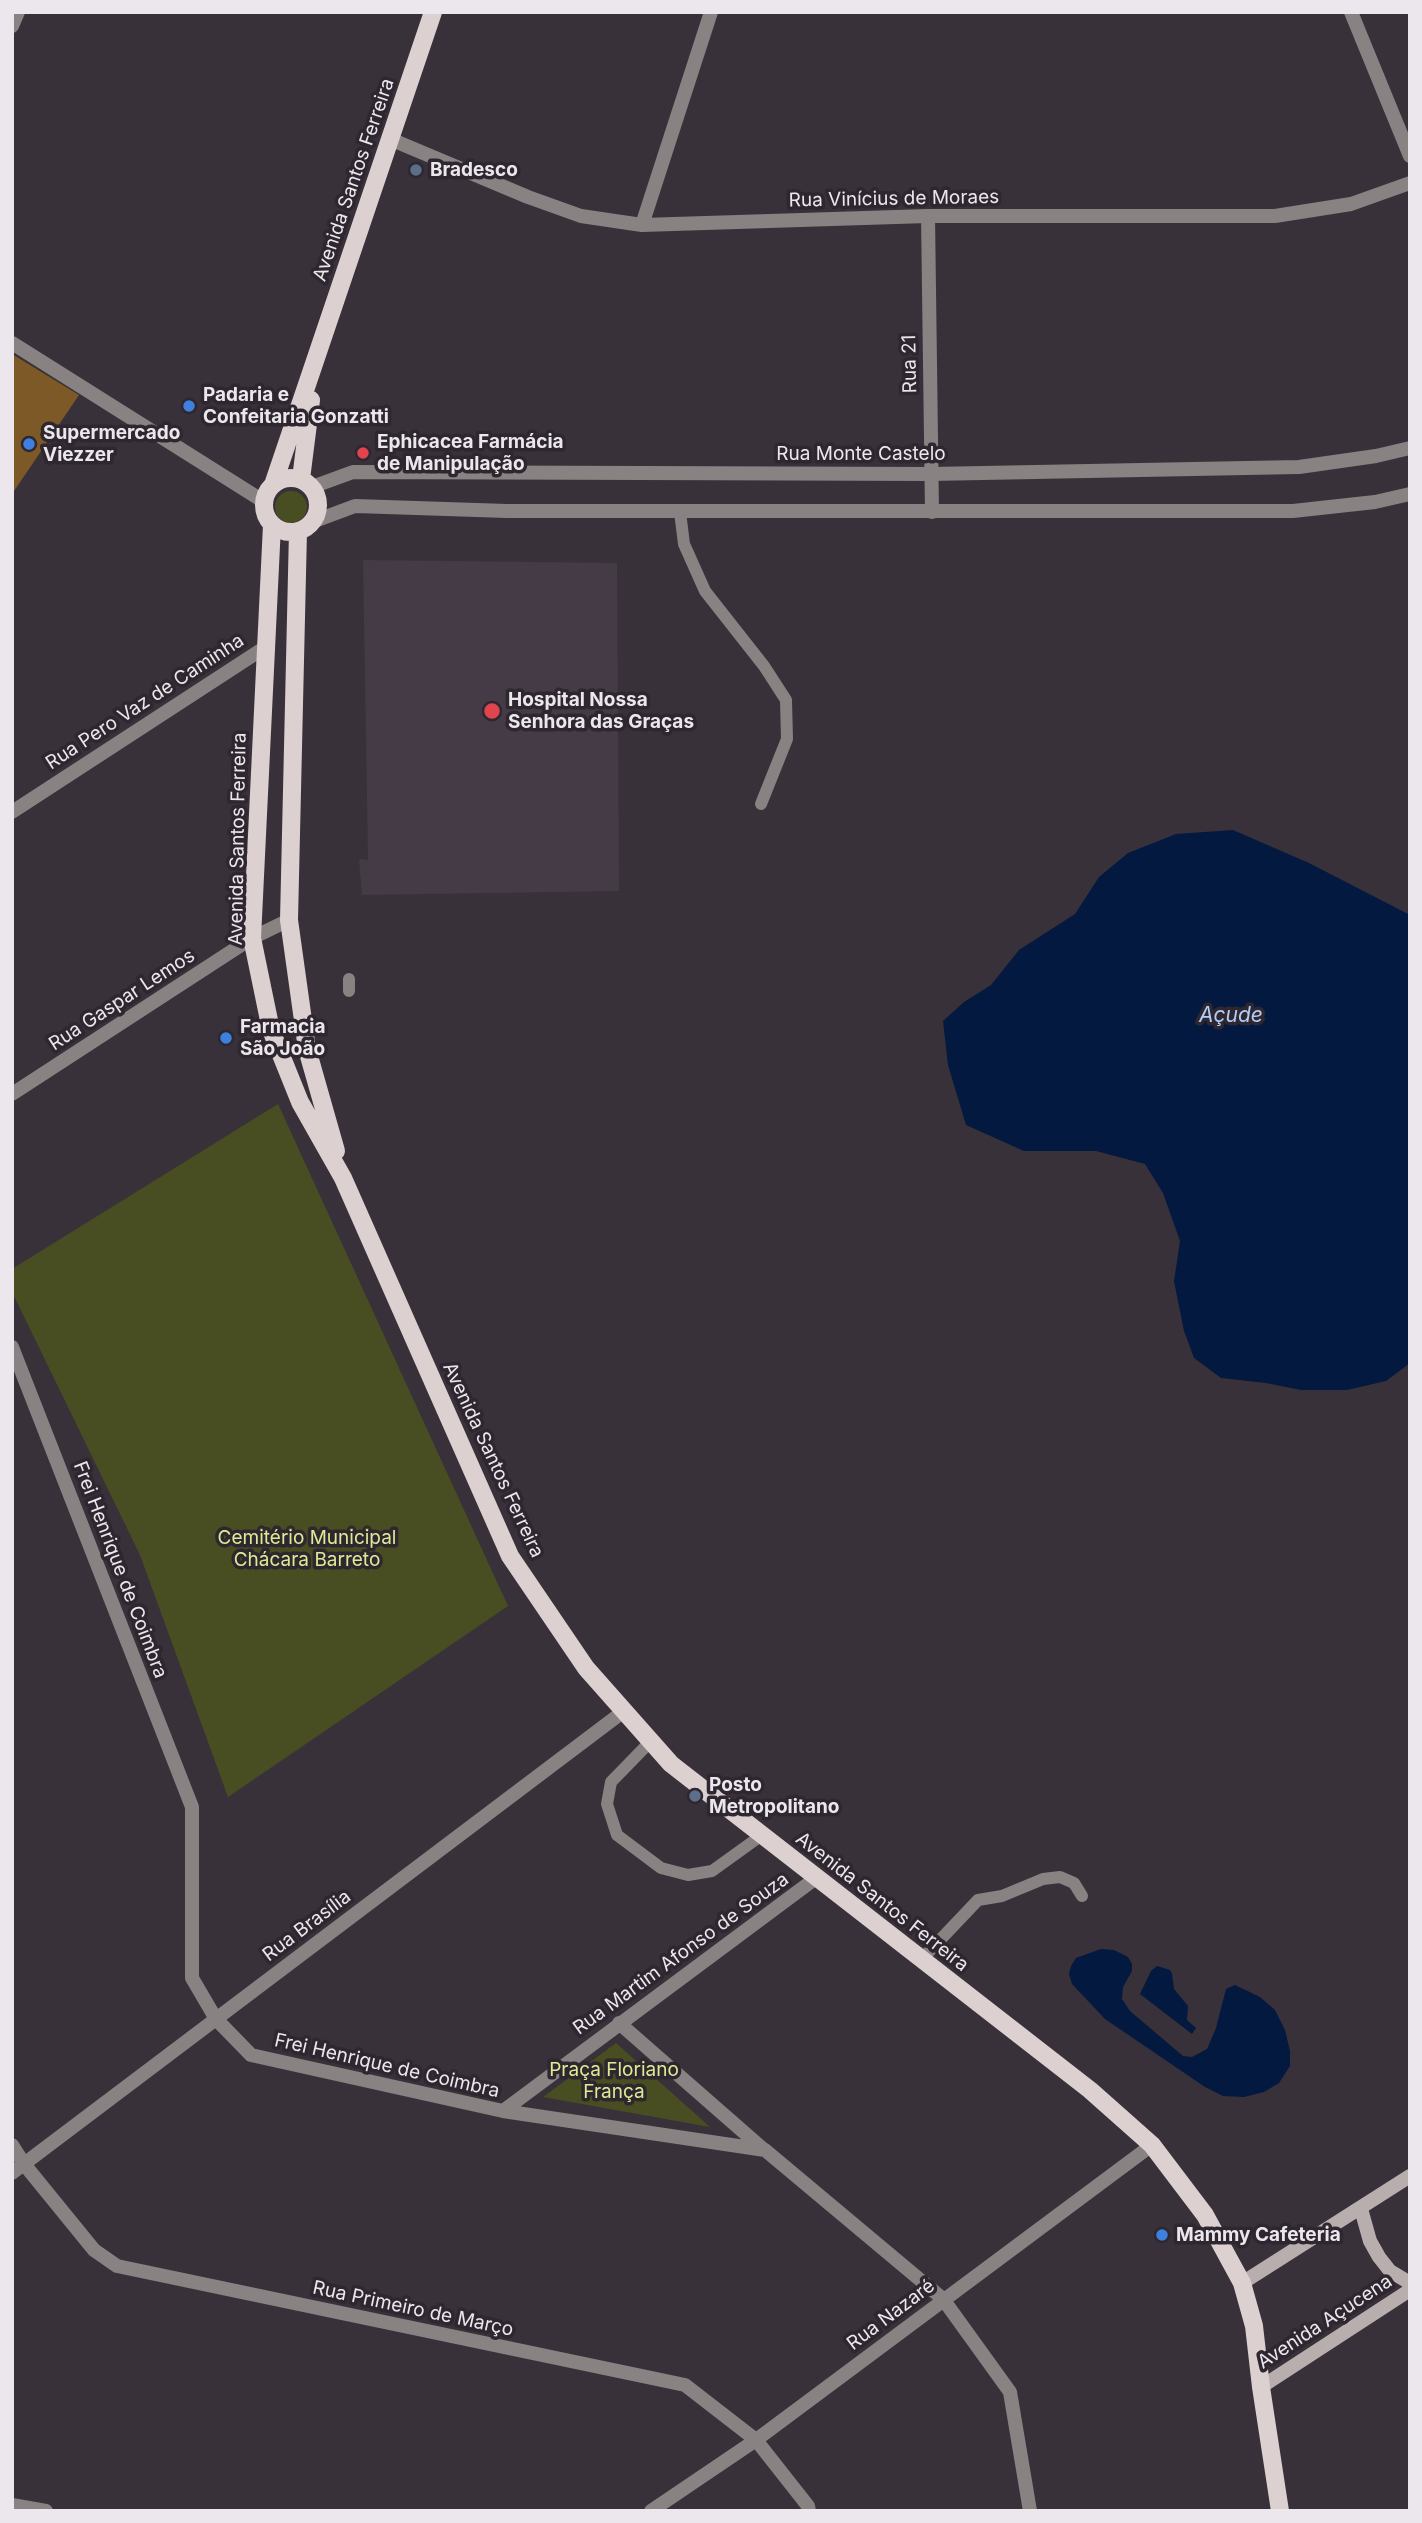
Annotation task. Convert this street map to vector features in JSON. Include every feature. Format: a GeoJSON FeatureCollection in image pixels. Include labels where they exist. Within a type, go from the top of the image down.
{"type":"FeatureCollection","features":[{"type":"Feature","properties":{"kind":"main road","name":"Avenida Santos Ferreira"},"geometry":{"type":"LineString","coordinates":[[274,482],[433,12]]}},
{"type":"Feature","properties":{"kind":"main road","name":"Avenida Santos Ferreira"},"geometry":{"type":"LineString","coordinates":[[306,483],[316,362]]}},
{"type":"Feature","properties":{"kind":"main road"},"geometry":{"type":"LineString","coordinates":[[283,478],[306,483],[316,494],[318,508],[305,527],[280,530],[267,518],[265,494],[274,482],[283,478]]}},
{"type":"Feature","properties":{"kind":"main road","name":"Avenida Santos Ferreira"},"geometry":{"type":"LineString","coordinates":[[272,525],[252,938],[271,1030],[300,1102],[343,1178],[510,1556],[586,1668],[671,1764],[1090,2090],[1152,2145],[1205,2214],[1242,2283],[1254,2326],[1280,2511]]}},
{"type":"Feature","properties":{"kind":"main road","name":"Avenida Santos Ferreira"},"geometry":{"type":"LineString","coordinates":[[305,527],[289,920],[307,1049],[343,1178]]}},
{"type":"Feature","properties":{"kind":"main road"},"geometry":{"type":"LineString","coordinates":[[1242,2283],[1410,2176]]}},
{"type":"Feature","properties":{"kind":"main road"},"geometry":{"type":"LineString","coordinates":[[1361,2208],[1370,2241],[1379,2257],[1390,2271],[1410,2283]]}},
{"type":"Feature","properties":{"kind":"main road","name":"Avenida Açucena"},"geometry":{"type":"LineString","coordinates":[[1261,2387],[1410,2290]]}},
{"type":"Feature","properties":{"kind":"street"},"geometry":{"type":"LineString","coordinates":[[12,26],[19,12]]}},
{"type":"Feature","properties":{"kind":"street"},"geometry":{"type":"LineString","coordinates":[[642,225],[711,12]]}},
{"type":"Feature","properties":{"kind":"street"},"geometry":{"type":"LineString","coordinates":[[1351,12],[1410,156]]}},
{"type":"Feature","properties":{"kind":"street","name":"Rua Vinícius de Moraes"},"geometry":{"type":"LineString","coordinates":[[390,139],[528,197],[581,216],[642,225],[928,216],[1275,216],[1351,204],[1410,183]]}},
{"type":"Feature","properties":{"kind":"street","name":"Rua 21"},"geometry":{"type":"LineString","coordinates":[[928,216],[932,512]]}},
{"type":"Feature","properties":{"kind":"street"},"geometry":{"type":"LineString","coordinates":[[12,342],[264,501]]}},
{"type":"Feature","properties":{"kind":"street","name":"Rua Monte Castelo"},"geometry":{"type":"LineString","coordinates":[[306,483],[353,472],[930,474],[1298,467],[1376,456],[1410,448]]}},
{"type":"Feature","properties":{"kind":"street"},"geometry":{"type":"LineString","coordinates":[[305,527],[355,506],[507,511],[680,512],[1293,511],[1375,502],[1410,494]]}},
{"type":"Feature","properties":{"kind":"street","name":"Rua Pero Vaz de Caminha"},"geometry":{"type":"LineString","coordinates":[[12,812],[264,648]]}},
{"type":"Feature","properties":{"kind":"street","name":"Rua Gaspar Lemos"},"geometry":{"type":"LineString","coordinates":[[12,1094],[252,938],[289,920]]}},
{"type":"Feature","properties":{"kind":"street","name":"Frei Henrique de Coimbra"},"geometry":{"type":"LineString","coordinates":[[12,1349],[192,1807],[192,1978],[216,2019],[251,2055],[503,2111],[765,2150]]}},
{"type":"Feature","properties":{"kind":"street","name":"Rua Brasília"},"geometry":{"type":"LineString","coordinates":[[18,2169],[624,1711]]}},
{"type":"Feature","properties":{"kind":"street","name":"Rua Martim Afonso de Souza"},"geometry":{"type":"LineString","coordinates":[[503,2111],[816,1878]]}},
{"type":"Feature","properties":{"kind":"street"},"geometry":{"type":"LineString","coordinates":[[620,2023],[765,2150],[943,2299],[1010,2392],[1030,2511]]}},
{"type":"Feature","properties":{"kind":"street","name":"Rua Primeiro de Março"},"geometry":{"type":"LineString","coordinates":[[12,2145],[18,2169],[94,2250],[117,2266],[685,2385],[756,2441],[808,2506],[808,2511]]}},
{"type":"Feature","properties":{"kind":"street","name":"Rua Nazaré"},"geometry":{"type":"LineString","coordinates":[[651,2511],[756,2441],[1152,2145]]}},
{"type":"Feature","properties":{"kind":"street"},"geometry":{"type":"LineString","coordinates":[[12,2505],[46,2511]]}},
{"type":"Feature","properties":{"kind":"lane"},"geometry":{"type":"LineString","coordinates":[[680,512],[684,544],[705,591],[764,666],[786,700],[787,739],[761,804]]}},
{"type":"Feature","properties":{"kind":"lane"},"geometry":{"type":"LineString","coordinates":[[650,1742],[611,1782],[607,1804],[617,1835],[661,1868],[688,1875],[712,1871],[762,1835]]}},
{"type":"Feature","properties":{"kind":"lane"},"geometry":{"type":"LineString","coordinates":[[921,1960],[978,1899],[1002,1896],[1042,1879],[1060,1877],[1074,1883],[1082,1896]]}},
{"type":"Feature","properties":{"kind":"shaded area","name":"Hospital Nossa Senhora das Graças"},"geometry":{"type":"Polygon","coordinates":[[[363,560],[617,563],[619,891],[362,895],[359,859],[368,860],[363,560]]]}},
{"type":"Feature","properties":{"kind":"green space"},"geometry":{"type":"Polygon","coordinates":[[[291,491],[303,495],[307,507],[303,519],[291,523],[279,519],[275,507],[279,495],[291,491]]]}},
{"type":"Feature","properties":{"kind":"green space","name":"Cemitério Municipal Chácara Barreto"},"geometry":{"type":"Polygon","coordinates":[[[278,1104],[508,1606],[228,1797],[140,1555],[12,1292],[12,1269],[278,1104]]]}},
{"type":"Feature","properties":{"kind":"green space","name":"Praça Floriano França"},"geometry":{"type":"Polygon","coordinates":[[[616,2043],[710,2127],[543,2097],[616,2043]]]}},
{"type":"Feature","properties":{"kind":"water","name":"Açude"},"geometry":{"type":"Polygon","coordinates":[[[1233,830],[1309,863],[1410,915],[1410,1363],[1386,1381],[1347,1390],[1301,1390],[1221,1378],[1194,1358],[1184,1331],[1174,1281],[1180,1241],[1163,1193],[1145,1164],[1096,1151],[1024,1151],[966,1125],[948,1065],[943,1021],[964,1002],[991,985],[1019,950],[1075,914],[1099,877],[1128,853],[1176,834],[1233,830]]]}},
{"type":"Feature","properties":{"kind":"water"},"geometry":{"type":"Polygon","coordinates":[[[1101,1949],[1114,1950],[1128,1957],[1132,1971],[1123,1987],[1122,1999],[1130,2011],[1183,2056],[1192,2057],[1207,2049],[1216,2028],[1226,1989],[1235,1985],[1260,1997],[1275,2010],[1285,2030],[1290,2051],[1290,2066],[1279,2083],[1264,2092],[1244,2097],[1223,2096],[1205,2087],[1105,2019],[1072,1984],[1069,1974],[1076,1958],[1101,1949]]]}},
{"type":"Feature","properties":{"kind":"water"},"geometry":{"type":"Polygon","coordinates":[[[1157,1966],[1170,1970],[1174,1989],[1188,2006],[1187,2020],[1196,2028],[1192,2034],[1140,1994],[1151,1971],[1157,1966]]]}},
{"type":"Feature","properties":{"kind":"building","name":"Supermercado Viezzer"},"geometry":{"type":"Polygon","coordinates":[[[12,354],[79,395],[12,494],[12,354]]]}},
{"type":"Feature","properties":{"kind":"place","name":"Bradesco"},"geometry":{"type":"Point","coordinates":[416,170]}},
{"type":"Feature","properties":{"kind":"place","name":"Padaria e Confeitaria Gonzatti"},"geometry":{"type":"Point","coordinates":[189,406]}},
{"type":"Feature","properties":{"kind":"place","name":"Supermercado Viezzer"},"geometry":{"type":"Point","coordinates":[29,444]}},
{"type":"Feature","properties":{"kind":"place","name":"Ephicacea Farmácia de Manipulação"},"geometry":{"type":"Point","coordinates":[363,453]}},
{"type":"Feature","properties":{"kind":"place","name":"Hospital Nossa Senhora das Graças"},"geometry":{"type":"Point","coordinates":[492,711]}},
{"type":"Feature","properties":{"kind":"place","name":"Farmacia São João"},"geometry":{"type":"Point","coordinates":[226,1038]}},
{"type":"Feature","properties":{"kind":"place","name":"Posto Metropolitano"},"geometry":{"type":"Point","coordinates":[695,1796]}},
{"type":"Feature","properties":{"kind":"place","name":"Mammy Cafeteria"},"geometry":{"type":"Point","coordinates":[1162,2235]}}]}
